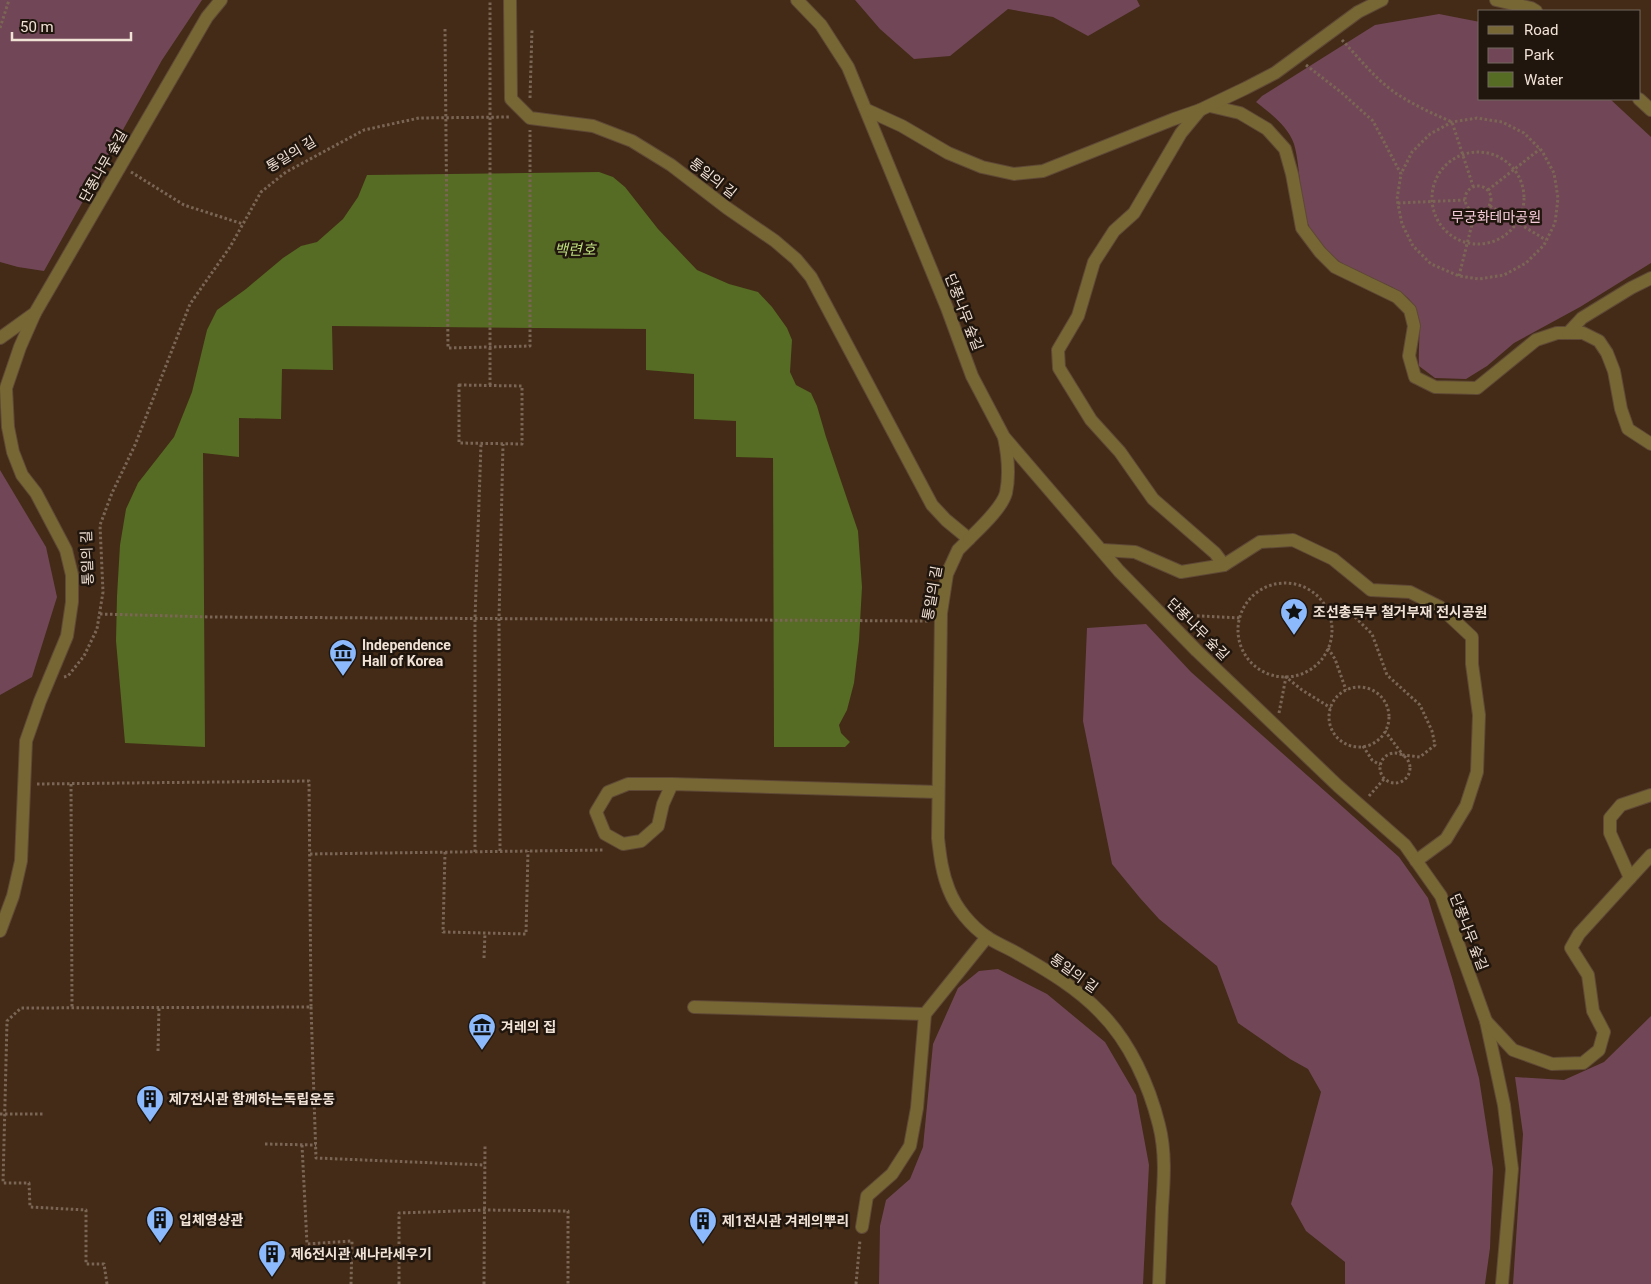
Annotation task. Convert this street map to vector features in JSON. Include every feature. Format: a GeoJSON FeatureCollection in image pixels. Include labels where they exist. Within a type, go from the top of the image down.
{"type":"FeatureCollection","features":[{"type":"Feature","properties":{"kind":"street","name":"단풍나무 숲길"},"geometry":{"type":"LineString","coordinates":[[0,338],[35,313],[207,17],[221,0]]}},
{"type":"Feature","properties":{"kind":"street"},"geometry":{"type":"LineString","coordinates":[[510,0],[511,99],[530,118]]}},
{"type":"Feature","properties":{"kind":"street","name":"단풍나무 숲길"},"geometry":{"type":"LineString","coordinates":[[797,0],[812,14],[836,45],[848,67],[947,308],[972,376],[1004,437],[1119,571],[1161,614],[1277,728],[1405,845],[1440,896],[1486,1021],[1504,1105],[1512,1169],[1502,1284]]}},
{"type":"Feature","properties":{"kind":"street"},"geometry":{"type":"LineString","coordinates":[[867,110],[902,126],[948,153],[982,167],[1014,174],[1043,171],[1205,108],[1274,73],[1358,12],[1382,0]]}},
{"type":"Feature","properties":{"kind":"street"},"geometry":{"type":"LineString","coordinates":[[1496,0],[1534,10]]}},
{"type":"Feature","properties":{"kind":"street"},"geometry":{"type":"LineString","coordinates":[[1640,100],[1651,110]]}},
{"type":"Feature","properties":{"kind":"street"},"geometry":{"type":"LineString","coordinates":[[1205,108],[1240,113],[1267,129],[1285,149],[1294,183],[1302,228],[1320,252],[1335,267],[1398,297],[1410,310],[1414,326],[1408,356],[1416,377],[1435,387],[1477,388],[1536,340],[1558,333],[1583,333],[1599,341],[1607,353],[1614,371],[1621,410],[1628,429],[1651,444]]}},
{"type":"Feature","properties":{"kind":"street"},"geometry":{"type":"LineString","coordinates":[[1205,108],[1181,134],[1134,213],[1114,231],[1094,262],[1078,316],[1058,350],[1059,368],[1091,420],[1120,452],[1153,499],[1215,553],[1224,565]]}},
{"type":"Feature","properties":{"kind":"street","name":"통일의 길"},"geometry":{"type":"LineString","coordinates":[[530,118],[593,126],[632,141],[671,165],[796,259],[811,277],[932,505],[946,520],[969,539],[958,550],[947,574],[941,621],[938,838],[942,870],[950,891],[970,922],[987,937],[1018,953],[1058,978],[1094,1006],[1114,1028],[1139,1069],[1157,1118],[1163,1147],[1164,1167],[1159,1284]]}},
{"type":"Feature","properties":{"kind":"street"},"geometry":{"type":"LineString","coordinates":[[1568,333],[1582,318],[1651,278]]}},
{"type":"Feature","properties":{"kind":"street"},"geometry":{"type":"LineString","coordinates":[[0,931],[13,896],[21,861],[26,741],[40,700],[67,636],[72,602],[72,575],[66,550],[36,493],[22,474],[13,452],[8,427],[6,388],[35,313]]}},
{"type":"Feature","properties":{"kind":"street"},"geometry":{"type":"LineString","coordinates":[[969,539],[998,508],[1006,494],[1008,457],[1004,437]]}},
{"type":"Feature","properties":{"kind":"street"},"geometry":{"type":"LineString","coordinates":[[1102,550],[1135,552],[1181,572],[1224,565],[1260,542],[1293,540],[1333,559],[1371,590],[1410,592],[1440,607],[1472,637],[1472,664],[1479,715],[1477,772],[1466,806],[1446,839],[1416,861]]}},
{"type":"Feature","properties":{"kind":"street"},"geometry":{"type":"LineString","coordinates":[[672,784],[658,826],[641,841],[623,844],[605,834],[596,812],[608,792],[628,784],[672,784],[938,792]]}},
{"type":"Feature","properties":{"kind":"street"},"geometry":{"type":"LineString","coordinates":[[1630,878],[1610,833],[1610,818],[1621,805],[1651,795]]}},
{"type":"Feature","properties":{"kind":"street"},"geometry":{"type":"LineString","coordinates":[[1486,1021],[1513,1050],[1552,1064],[1583,1063],[1598,1050],[1604,1032],[1593,1011],[1588,974],[1571,948],[1578,934],[1651,856]]}},
{"type":"Feature","properties":{"kind":"street"},"geometry":{"type":"LineString","coordinates":[[862,1227],[867,1196],[892,1174],[910,1146],[917,1108],[925,1014],[987,937]]}},
{"type":"Feature","properties":{"kind":"street"},"geometry":{"type":"LineString","coordinates":[[694,1007],[925,1014]]}},
{"type":"Feature","properties":{"kind":"path"},"geometry":{"type":"LineString","coordinates":[[0,28],[9,0]]}},
{"type":"Feature","properties":{"kind":"path"},"geometry":{"type":"LineString","coordinates":[[490,0],[490,385]]}},
{"type":"Feature","properties":{"kind":"path"},"geometry":{"type":"LineString","coordinates":[[445,29],[448,348],[530,346],[529,168]]}},
{"type":"Feature","properties":{"kind":"path"},"geometry":{"type":"LineString","coordinates":[[531,56],[532,29]]}},
{"type":"Feature","properties":{"kind":"path"},"geometry":{"type":"LineString","coordinates":[[1333,30],[1377,77],[1396,93],[1425,110],[1452,122],[1473,186]]}},
{"type":"Feature","properties":{"kind":"path"},"geometry":{"type":"LineString","coordinates":[[1296,57],[1342,93],[1372,121],[1401,174]]}},
{"type":"Feature","properties":{"kind":"path","name":"통일의 길"},"geometry":{"type":"LineString","coordinates":[[50,678],[56,679],[68,676],[84,656],[97,629],[103,592],[100,525],[112,493],[135,445],[190,304],[230,247],[261,192],[286,172],[364,130],[419,118],[490,116],[530,118]]}},
{"type":"Feature","properties":{"kind":"path"},"geometry":{"type":"LineString","coordinates":[[1477,118],[1502,122],[1524,133],[1540,149],[1554,173],[1558,198],[1555,223],[1544,245],[1526,263],[1504,275],[1479,279],[1459,276],[1431,264],[1414,246],[1402,224],[1398,203],[1401,174],[1412,152],[1430,134],[1452,122],[1477,118]]}},
{"type":"Feature","properties":{"kind":"path"},"geometry":{"type":"LineString","coordinates":[[1488,190],[1540,149]]}},
{"type":"Feature","properties":{"kind":"path"},"geometry":{"type":"LineString","coordinates":[[1477,152],[1491,154],[1504,160],[1514,169],[1521,182],[1524,196],[1523,210],[1518,223],[1508,234],[1496,241],[1482,245],[1467,244],[1454,238],[1442,228],[1435,216],[1432,201],[1433,186],[1439,172],[1449,162],[1462,154],[1477,152]]}},
{"type":"Feature","properties":{"kind":"path"},"geometry":{"type":"LineString","coordinates":[[121,165],[184,205],[243,224]]}},
{"type":"Feature","properties":{"kind":"path"},"geometry":{"type":"LineString","coordinates":[[1473,186],[1481,186],[1488,190],[1491,198],[1490,206],[1484,211],[1475,212],[1468,208],[1465,200],[1467,192],[1473,186]]}},
{"type":"Feature","properties":{"kind":"path"},"geometry":{"type":"LineString","coordinates":[[1398,203],[1465,200]]}},
{"type":"Feature","properties":{"kind":"path"},"geometry":{"type":"LineString","coordinates":[[1490,206],[1546,240]]}},
{"type":"Feature","properties":{"kind":"path"},"geometry":{"type":"LineString","coordinates":[[1459,276],[1475,212]]}},
{"type":"Feature","properties":{"kind":"path"},"geometry":{"type":"LineString","coordinates":[[460,385],[522,386],[522,444],[481,444],[459,443],[460,385]]}},
{"type":"Feature","properties":{"kind":"path"},"geometry":{"type":"LineString","coordinates":[[476,852],[475,618],[481,444]]}},
{"type":"Feature","properties":{"kind":"path"},"geometry":{"type":"LineString","coordinates":[[500,851],[499,618],[503,444]]}},
{"type":"Feature","properties":{"kind":"path"},"geometry":{"type":"LineString","coordinates":[[1276,583],[1291,583],[1306,588],[1319,597],[1328,610],[1332,625],[1331,640],[1325,654],[1315,666],[1301,674],[1286,677],[1271,674],[1257,668],[1246,656],[1240,642],[1238,627],[1240,618],[1250,598],[1262,588],[1276,583]]}},
{"type":"Feature","properties":{"kind":"path"},"geometry":{"type":"LineString","coordinates":[[1328,610],[1336,607],[1353,615],[1372,634],[1387,675],[1420,705],[1432,731],[1434,745],[1420,757],[1403,755],[1398,753],[1388,754],[1381,760],[1380,770],[1384,779],[1398,783],[1407,778],[1411,768],[1410,763],[1403,755],[1386,731]]}},
{"type":"Feature","properties":{"kind":"path"},"geometry":{"type":"LineString","coordinates":[[100,614],[941,621]]}},
{"type":"Feature","properties":{"kind":"path"},"geometry":{"type":"LineString","coordinates":[[1161,614],[1240,618]]}},
{"type":"Feature","properties":{"kind":"path"},"geometry":{"type":"LineString","coordinates":[[1328,648],[1335,658],[1346,690]]}},
{"type":"Feature","properties":{"kind":"path"},"geometry":{"type":"LineString","coordinates":[[1277,728],[1286,677]]}},
{"type":"Feature","properties":{"kind":"path"},"geometry":{"type":"LineString","coordinates":[[1286,677],[1302,690],[1331,708]]}},
{"type":"Feature","properties":{"kind":"path"},"geometry":{"type":"LineString","coordinates":[[1363,687],[1372,690],[1381,696],[1386,704],[1389,713],[1386,731],[1380,739],[1372,744],[1354,746],[1345,743],[1337,737],[1331,723],[1331,708],[1336,699],[1346,690],[1363,687]]}},
{"type":"Feature","properties":{"kind":"path"},"geometry":{"type":"LineString","coordinates":[[1363,746],[1372,760],[1380,765]]}},
{"type":"Feature","properties":{"kind":"path"},"geometry":{"type":"LineString","coordinates":[[1361,806],[1384,779]]}},
{"type":"Feature","properties":{"kind":"path"},"geometry":{"type":"LineString","coordinates":[[23,784],[309,781],[311,1007],[316,1158],[485,1166]]}},
{"type":"Feature","properties":{"kind":"path"},"geometry":{"type":"LineString","coordinates":[[71,784],[72,1008]]}},
{"type":"Feature","properties":{"kind":"path"},"geometry":{"type":"LineString","coordinates":[[310,854],[610,850]]}},
{"type":"Feature","properties":{"kind":"path"},"geometry":{"type":"LineString","coordinates":[[444,852],[443,932],[526,934],[528,851]]}},
{"type":"Feature","properties":{"kind":"path"},"geometry":{"type":"LineString","coordinates":[[484,958],[485,933]]}},
{"type":"Feature","properties":{"kind":"path"},"geometry":{"type":"LineString","coordinates":[[158,1051],[159,1007]]}},
{"type":"Feature","properties":{"kind":"path"},"geometry":{"type":"LineString","coordinates":[[107,1284],[104,1264],[86,1264],[86,1210],[30,1207],[29,1183],[3,1182],[2,1114],[8,1021],[21,1008],[311,1007]]}},
{"type":"Feature","properties":{"kind":"path"},"geometry":{"type":"LineString","coordinates":[[2,1114],[44,1114]]}},
{"type":"Feature","properties":{"kind":"path"},"geometry":{"type":"LineString","coordinates":[[265,1144],[316,1145]]}},
{"type":"Feature","properties":{"kind":"path"},"geometry":{"type":"LineString","coordinates":[[484,1284],[485,1144]]}},
{"type":"Feature","properties":{"kind":"path"},"geometry":{"type":"LineString","coordinates":[[302,1145],[307,1244],[352,1241],[351,1284]]}},
{"type":"Feature","properties":{"kind":"path"},"geometry":{"type":"LineString","coordinates":[[399,1284],[399,1213],[485,1210],[568,1211],[568,1284]]}},
{"type":"Feature","properties":{"kind":"path"},"geometry":{"type":"LineString","coordinates":[[856,1284],[862,1227]]}},
{"type":"Feature","properties":{"kind":"green space"},"geometry":{"type":"Polygon","coordinates":[[[0,0],[202,0],[162,60],[44,271],[0,262],[0,0]]]}},
{"type":"Feature","properties":{"kind":"green space"},"geometry":{"type":"Polygon","coordinates":[[[855,0],[1137,0],[1140,6],[1088,36],[1053,17],[1008,9],[950,56],[914,59],[880,29],[855,0]]]}},
{"type":"Feature","properties":{"kind":"green space","name":"무궁화테마공원"},"geometry":{"type":"Polygon","coordinates":[[[1439,14],[1478,22],[1478,100],[1611,100],[1651,137],[1651,263],[1580,307],[1514,343],[1487,366],[1466,379],[1435,378],[1419,366],[1419,322],[1414,306],[1407,298],[1388,285],[1345,266],[1315,237],[1310,228],[1303,205],[1297,155],[1291,137],[1278,120],[1256,102],[1262,96],[1375,25],[1439,14]]]}},
{"type":"Feature","properties":{"kind":"green space"},"geometry":{"type":"Polygon","coordinates":[[[0,470],[46,547],[57,597],[32,677],[0,695],[0,470]]]}},
{"type":"Feature","properties":{"kind":"green space"},"geometry":{"type":"Polygon","coordinates":[[[1146,624],[1191,672],[1399,857],[1428,898],[1479,1078],[1493,1169],[1490,1248],[1485,1284],[1345,1284],[1345,1262],[1306,1231],[1291,1204],[1321,1092],[1308,1069],[1290,1059],[1238,1023],[1217,966],[1159,919],[1112,864],[1083,721],[1087,628],[1146,624]]]}},
{"type":"Feature","properties":{"kind":"green space"},"geometry":{"type":"Polygon","coordinates":[[[998,969],[1047,994],[1105,1042],[1136,1095],[1149,1165],[1143,1284],[879,1284],[880,1226],[886,1200],[910,1179],[923,1147],[933,1044],[958,988],[979,971],[998,969]]]}},
{"type":"Feature","properties":{"kind":"green space"},"geometry":{"type":"Polygon","coordinates":[[[1651,1016],[1651,1284],[1513,1284],[1523,1134],[1515,1077],[1564,1080],[1604,1062],[1651,1016]]]}},
{"type":"Feature","properties":{"kind":"water","name":"백련호"},"geometry":{"type":"Polygon","coordinates":[[[599,172],[613,177],[625,187],[658,229],[697,270],[729,284],[758,292],[787,328],[792,340],[790,372],[796,385],[811,393],[817,406],[858,531],[862,587],[859,641],[854,683],[847,710],[839,725],[841,733],[850,742],[845,747],[774,747],[773,458],[736,457],[736,421],[694,419],[694,374],[646,370],[646,329],[332,326],[333,370],[282,369],[281,419],[239,418],[239,457],[203,453],[205,747],[125,743],[116,641],[120,545],[126,509],[138,483],[174,437],[192,392],[207,330],[217,310],[283,258],[301,246],[317,242],[343,219],[358,197],[367,175],[599,172]]]}},
{"type":"Feature","properties":{"kind":"place","name":"조선총독부 철거부재 전시공원"},"geometry":{"type":"Point","coordinates":[1294,636]}},
{"type":"Feature","properties":{"kind":"place","name":"Independence Hall of Korea"},"geometry":{"type":"Point","coordinates":[343,677]}},
{"type":"Feature","properties":{"kind":"place","name":"겨레의 집"},"geometry":{"type":"Point","coordinates":[482,1051]}},
{"type":"Feature","properties":{"kind":"place","name":"제7전시관 함께하는독립운동"},"geometry":{"type":"Point","coordinates":[150,1123]}},
{"type":"Feature","properties":{"kind":"place","name":"입체영상관"},"geometry":{"type":"Point","coordinates":[160,1244]}},
{"type":"Feature","properties":{"kind":"place","name":"제1전시관 겨레의뿌리"},"geometry":{"type":"Point","coordinates":[703,1245]}},
{"type":"Feature","properties":{"kind":"place","name":"제6전시관 새나라세우기"},"geometry":{"type":"Point","coordinates":[272,1278]}}]}
